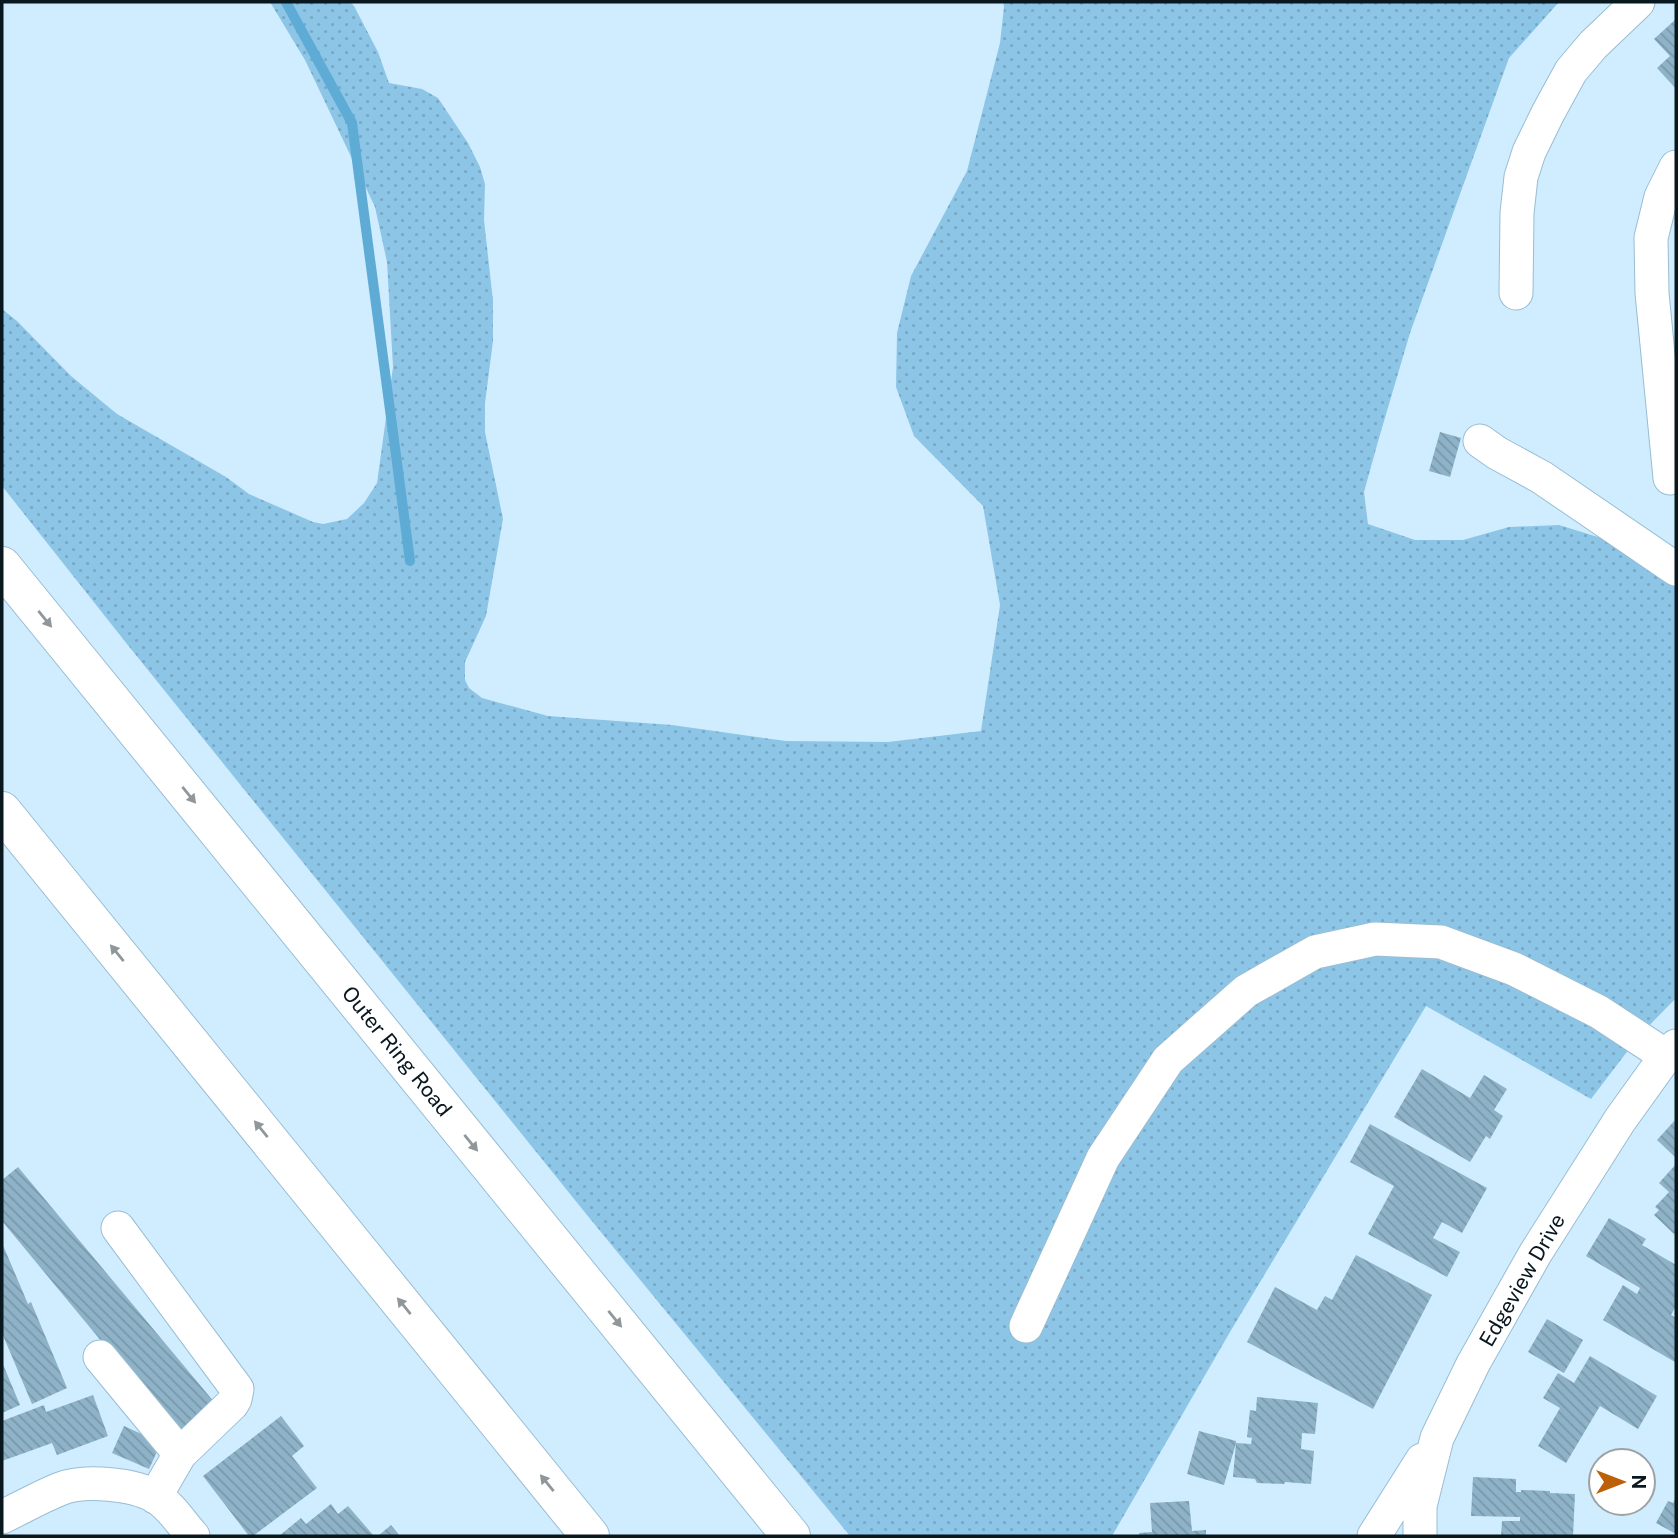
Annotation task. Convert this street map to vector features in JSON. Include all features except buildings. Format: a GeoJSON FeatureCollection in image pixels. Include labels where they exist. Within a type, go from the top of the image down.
{"type":"FeatureCollection","features":[{"type":"Feature","properties":{"kind":"highway","name":"Outer Ring Road"},"geometry":{"type":"LineString","coordinates":[[2,566],[791,1536]]}},
{"type":"Feature","properties":{"kind":"highway"},"geometry":{"type":"LineString","coordinates":[[2,811],[590,1536]]}},
{"type":"Feature","properties":{"kind":"street"},"geometry":{"type":"LineString","coordinates":[[1517,293],[1517,213],[1521,177],[1529,152],[1571,71],[1593,45],[1638,2]]}},
{"type":"Feature","properties":{"kind":"street"},"geometry":{"type":"LineString","coordinates":[[1670,478],[1652,293],[1651,238],[1661,197],[1676,167]]}},
{"type":"Feature","properties":{"kind":"street"},"geometry":{"type":"LineString","coordinates":[[1480,441],[1541,477],[1676,569]]}},
{"type":"Feature","properties":{"kind":"street"},"geometry":{"type":"LineString","coordinates":[[1026,1326],[1103,1158],[1168,1060],[1246,991],[1315,952],[1375,939],[1441,942],[1514,969],[1671,1051]]}},
{"type":"Feature","properties":{"kind":"street","name":"Edgeview Drive"},"geometry":{"type":"LineString","coordinates":[[1420,1536],[1420,1506],[1437,1438],[1473,1364],[1535,1254],[1620,1119],[1671,1051]]}},
{"type":"Feature","properties":{"kind":"street"},"geometry":{"type":"LineString","coordinates":[[118,1228],[237,1389],[232,1404],[180,1454],[155,1497]]}},
{"type":"Feature","properties":{"kind":"street"},"geometry":{"type":"LineString","coordinates":[[100,1357],[180,1454]]}},
{"type":"Feature","properties":{"kind":"street"},"geometry":{"type":"LineString","coordinates":[[1374,1536],[1437,1438]]}},
{"type":"Feature","properties":{"kind":"street"},"geometry":{"type":"LineString","coordinates":[[2,1517],[63,1488],[99,1483],[134,1488],[155,1497],[168,1507],[193,1536]]}},
{"type":"Feature","properties":{"kind":"shaded area"},"geometry":{"type":"Polygon","coordinates":[[[270,2],[350,2],[378,52],[389,83],[422,89],[438,98],[468,143],[485,184],[484,220],[493,301],[493,341],[485,403],[485,432],[503,519],[486,616],[465,662],[465,680],[469,688],[482,698],[548,716],[672,725],[786,741],[888,742],[981,731],[1000,605],[983,506],[914,436],[896,387],[897,333],[911,276],[967,171],[1000,43],[1003,2],[1559,2],[1509,58],[1410,333],[1364,492],[1368,524],[1415,540],[1463,540],[1509,527],[1559,525],[1614,542],[1676,587],[1676,998],[1639,1036],[1591,1099],[1426,1006],[1230,1332],[1112,1536],[850,1536],[587,1215],[2,486],[2,309],[71,376],[117,414],[226,477],[249,494],[323,524],[347,519],[364,503],[377,483],[393,367],[387,262],[375,207],[305,60],[270,2]]]}},
{"type":"Feature","properties":{"kind":"waterway"},"geometry":{"type":"LineString","coordinates":[[286,2],[352,123],[410,561]]}}]}
